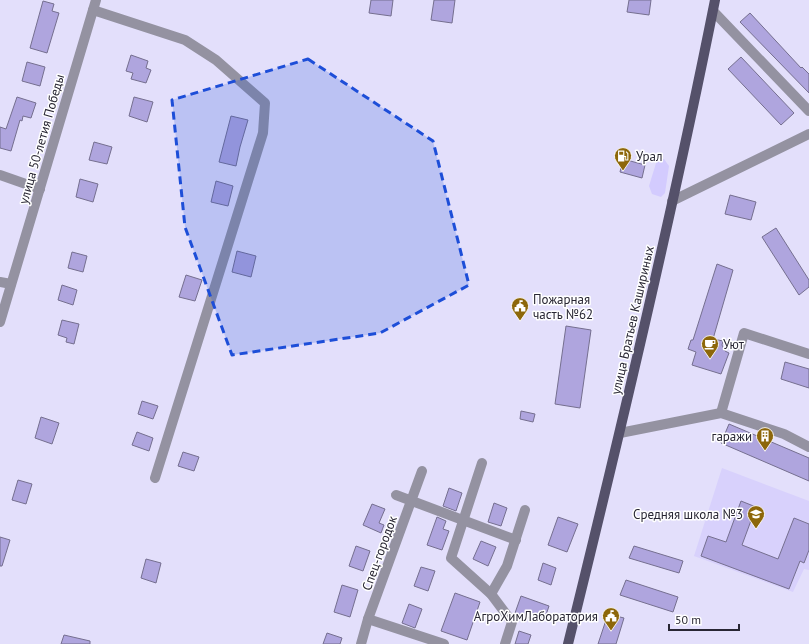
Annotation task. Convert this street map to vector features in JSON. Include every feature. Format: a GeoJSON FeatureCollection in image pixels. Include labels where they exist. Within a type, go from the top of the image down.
{"type":"FeatureCollection","features":[{"type":"Feature","properties":{"kind":"main road","name":"улица Братьев Кашириных"},"geometry":{"type":"LineString","coordinates":[[568,644],[620,433],[715,0]]}},
{"type":"Feature","properties":{"kind":"street","name":"улица 50-летия Победы"},"geometry":{"type":"LineString","coordinates":[[0,322],[96,0]]}},
{"type":"Feature","properties":{"kind":"street"},"geometry":{"type":"LineString","coordinates":[[93,10],[185,40],[216,60],[264,103],[262,133],[155,478]]}},
{"type":"Feature","properties":{"kind":"street"},"geometry":{"type":"LineString","coordinates":[[713,11],[809,112]]}},
{"type":"Feature","properties":{"kind":"street"},"geometry":{"type":"LineString","coordinates":[[672,201],[809,134]]}},
{"type":"Feature","properties":{"kind":"street"},"geometry":{"type":"LineString","coordinates":[[0,175],[40,189]]}},
{"type":"Feature","properties":{"kind":"street"},"geometry":{"type":"LineString","coordinates":[[0,282],[11,284]]}},
{"type":"Feature","properties":{"kind":"street"},"geometry":{"type":"LineString","coordinates":[[721,413],[744,334],[809,354]]}},
{"type":"Feature","properties":{"kind":"street"},"geometry":{"type":"LineString","coordinates":[[620,433],[721,413],[784,434],[809,447]]}},
{"type":"Feature","properties":{"kind":"street"},"geometry":{"type":"LineString","coordinates":[[482,463],[451,558],[491,594],[512,622],[505,644]]}},
{"type":"Feature","properties":{"kind":"street","name":"Спец-городок"},"geometry":{"type":"LineString","coordinates":[[361,644],[368,619],[422,471]]}},
{"type":"Feature","properties":{"kind":"street"},"geometry":{"type":"LineString","coordinates":[[396,495],[516,540]]}},
{"type":"Feature","properties":{"kind":"street"},"geometry":{"type":"LineString","coordinates":[[491,594],[507,566],[525,510]]}},
{"type":"Feature","properties":{"kind":"street"},"geometry":{"type":"LineString","coordinates":[[368,619],[424,641],[444,644]]}},
{"type":"Feature","properties":{"kind":"highlighted area"},"geometry":{"type":"Polygon","coordinates":[[[308,59],[433,141],[469,285],[380,333],[232,355],[185,227],[172,100],[308,59]]]}},
{"type":"Feature","properties":{"kind":"shaded area"},"geometry":{"type":"Polygon","coordinates":[[[664,159],[669,166],[665,193],[661,197],[652,194],[649,186],[657,160],[664,159]]]}},
{"type":"Feature","properties":{"kind":"shaded area","name":"Средняя школа №3"},"geometry":{"type":"Polygon","coordinates":[[[722,468],[809,501],[809,570],[804,569],[793,592],[694,556],[722,468]]]}},
{"type":"Feature","properties":{"kind":"building"},"geometry":{"type":"Polygon","coordinates":[[[371,0],[393,0],[391,16],[369,13],[371,0]]]}},
{"type":"Feature","properties":{"kind":"building"},"geometry":{"type":"Polygon","coordinates":[[[434,0],[455,0],[452,23],[431,20],[434,0]]]}},
{"type":"Feature","properties":{"kind":"building"},"geometry":{"type":"Polygon","coordinates":[[[629,0],[651,0],[649,15],[627,12],[629,0]]]}},
{"type":"Feature","properties":{"kind":"building"},"geometry":{"type":"Polygon","coordinates":[[[43,1],[54,4],[52,11],[59,13],[47,53],[30,48],[43,1]]]}},
{"type":"Feature","properties":{"kind":"building"},"geometry":{"type":"Polygon","coordinates":[[[750,13],[801,68],[802,67],[809,74],[809,93],[740,22],[750,13]]]}},
{"type":"Feature","properties":{"kind":"building"},"geometry":{"type":"Polygon","coordinates":[[[131,55],[148,61],[146,68],[151,70],[146,83],[131,79],[133,73],[126,71],[131,55]]]}},
{"type":"Feature","properties":{"kind":"building"},"geometry":{"type":"Polygon","coordinates":[[[741,57],[794,113],[781,125],[728,69],[741,57]]]}},
{"type":"Feature","properties":{"kind":"building"},"geometry":{"type":"Polygon","coordinates":[[[27,62],[45,67],[40,86],[22,81],[27,62]]]}},
{"type":"Feature","properties":{"kind":"building"},"geometry":{"type":"Polygon","coordinates":[[[17,97],[36,103],[31,118],[23,116],[22,121],[20,120],[11,151],[0,148],[0,127],[6,129],[17,97]]]}},
{"type":"Feature","properties":{"kind":"building"},"geometry":{"type":"Polygon","coordinates":[[[134,97],[153,102],[147,122],[129,116],[134,97]]]}},
{"type":"Feature","properties":{"kind":"building"},"geometry":{"type":"Polygon","coordinates":[[[231,116],[248,120],[236,166],[219,162],[231,116]]]}},
{"type":"Feature","properties":{"kind":"building"},"geometry":{"type":"Polygon","coordinates":[[[94,142],[112,147],[107,164],[89,160],[94,142]]]}},
{"type":"Feature","properties":{"kind":"building"},"geometry":{"type":"Polygon","coordinates":[[[623,159],[645,165],[642,178],[620,172],[623,159]]]}},
{"type":"Feature","properties":{"kind":"building"},"geometry":{"type":"Polygon","coordinates":[[[80,179],[98,184],[93,202],[76,197],[80,179]]]}},
{"type":"Feature","properties":{"kind":"building"},"geometry":{"type":"Polygon","coordinates":[[[216,181],[233,186],[228,206],[211,202],[216,181]]]}},
{"type":"Feature","properties":{"kind":"building"},"geometry":{"type":"Polygon","coordinates":[[[730,195],[756,202],[751,220],[725,214],[730,195]]]}},
{"type":"Feature","properties":{"kind":"building"},"geometry":{"type":"Polygon","coordinates":[[[776,228],[809,280],[809,287],[799,295],[762,237],[776,228]]]}},
{"type":"Feature","properties":{"kind":"building"},"geometry":{"type":"Polygon","coordinates":[[[237,251],[256,256],[251,277],[232,272],[237,251]]]}},
{"type":"Feature","properties":{"kind":"building"},"geometry":{"type":"Polygon","coordinates":[[[72,252],[87,256],[83,272],[68,268],[72,252]]]}},
{"type":"Feature","properties":{"kind":"building"},"geometry":{"type":"Polygon","coordinates":[[[717,264],[733,270],[713,339],[723,341],[722,345],[725,351],[729,353],[721,374],[692,365],[696,352],[688,349],[691,340],[693,340],[717,264]]]}},
{"type":"Feature","properties":{"kind":"building"},"geometry":{"type":"Polygon","coordinates":[[[186,275],[202,280],[195,301],[179,297],[186,275]]]}},
{"type":"Feature","properties":{"kind":"building"},"geometry":{"type":"Polygon","coordinates":[[[62,285],[77,290],[73,305],[58,300],[62,285]]]}},
{"type":"Feature","properties":{"kind":"building"},"geometry":{"type":"Polygon","coordinates":[[[62,320],[79,324],[74,344],[66,342],[67,338],[58,335],[62,320]]]}},
{"type":"Feature","properties":{"kind":"building"},"geometry":{"type":"Polygon","coordinates":[[[566,326],[591,330],[580,408],[555,404],[566,326]]]}},
{"type":"Feature","properties":{"kind":"building"},"geometry":{"type":"Polygon","coordinates":[[[785,362],[809,369],[809,388],[781,379],[785,362]]]}},
{"type":"Feature","properties":{"kind":"building"},"geometry":{"type":"Polygon","coordinates":[[[142,401],[158,406],[153,419],[138,414],[142,401]]]}},
{"type":"Feature","properties":{"kind":"building"},"geometry":{"type":"Polygon","coordinates":[[[521,411],[535,414],[533,422],[520,419],[521,411]]]}},
{"type":"Feature","properties":{"kind":"building"},"geometry":{"type":"Polygon","coordinates":[[[41,417],[59,423],[52,444],[35,438],[41,417]]]}},
{"type":"Feature","properties":{"kind":"building","name":"гаражи"},"geometry":{"type":"Polygon","coordinates":[[[729,424],[809,458],[809,481],[721,443],[729,424]]]}},
{"type":"Feature","properties":{"kind":"building"},"geometry":{"type":"Polygon","coordinates":[[[137,432],[153,438],[149,451],[132,445],[137,432]]]}},
{"type":"Feature","properties":{"kind":"building"},"geometry":{"type":"Polygon","coordinates":[[[183,452],[199,457],[194,471],[178,466],[183,452]]]}},
{"type":"Feature","properties":{"kind":"building"},"geometry":{"type":"Polygon","coordinates":[[[18,480],[32,484],[26,504],[12,500],[18,480]]]}},
{"type":"Feature","properties":{"kind":"building"},"geometry":{"type":"Polygon","coordinates":[[[449,488],[462,493],[456,511],[443,506],[449,488]]]}},
{"type":"Feature","properties":{"kind":"building"},"geometry":{"type":"Polygon","coordinates":[[[741,501],[756,507],[742,545],[778,559],[794,518],[809,524],[809,550],[804,563],[800,561],[789,589],[701,556],[708,536],[726,542],[741,501]]]}},
{"type":"Feature","properties":{"kind":"building"},"geometry":{"type":"Polygon","coordinates":[[[494,503],[507,508],[501,526],[488,522],[494,503]]]}},
{"type":"Feature","properties":{"kind":"building"},"geometry":{"type":"Polygon","coordinates":[[[372,504],[385,509],[379,523],[384,525],[381,533],[363,525],[372,504]]]}},
{"type":"Feature","properties":{"kind":"building"},"geometry":{"type":"Polygon","coordinates":[[[437,517],[446,521],[443,529],[449,531],[442,550],[427,545],[437,517]]]}},
{"type":"Feature","properties":{"kind":"building"},"geometry":{"type":"Polygon","coordinates":[[[558,517],[578,524],[567,552],[548,545],[558,517]]]}},
{"type":"Feature","properties":{"kind":"building"},"geometry":{"type":"Polygon","coordinates":[[[0,537],[10,540],[2,566],[0,566],[0,537]]]}},
{"type":"Feature","properties":{"kind":"building"},"geometry":{"type":"Polygon","coordinates":[[[481,541],[496,547],[488,566],[473,559],[481,541]]]}},
{"type":"Feature","properties":{"kind":"building"},"geometry":{"type":"Polygon","coordinates":[[[356,546],[370,551],[363,571],[349,566],[356,546]]]}},
{"type":"Feature","properties":{"kind":"building"},"geometry":{"type":"Polygon","coordinates":[[[634,546],[683,561],[679,573],[629,558],[634,546]]]}},
{"type":"Feature","properties":{"kind":"building"},"geometry":{"type":"Polygon","coordinates":[[[146,559],[161,563],[156,583],[141,578],[146,559]]]}},
{"type":"Feature","properties":{"kind":"building"},"geometry":{"type":"Polygon","coordinates":[[[543,563],[556,568],[551,585],[538,580],[543,563]]]}},
{"type":"Feature","properties":{"kind":"building"},"geometry":{"type":"Polygon","coordinates":[[[421,567],[435,571],[428,591],[414,586],[421,567]]]}},
{"type":"Feature","properties":{"kind":"building"},"geometry":{"type":"Polygon","coordinates":[[[626,580],[678,597],[673,612],[620,595],[626,580]]]}},
{"type":"Feature","properties":{"kind":"building"},"geometry":{"type":"Polygon","coordinates":[[[342,585],[358,590],[350,617],[334,612],[342,585]]]}},
{"type":"Feature","properties":{"kind":"building"},"geometry":{"type":"Polygon","coordinates":[[[455,593],[480,602],[467,640],[441,631],[455,593]]]}},
{"type":"Feature","properties":{"kind":"building"},"geometry":{"type":"Polygon","coordinates":[[[521,596],[549,606],[545,618],[533,614],[532,619],[515,613],[521,596]]]}},
{"type":"Feature","properties":{"kind":"building"},"geometry":{"type":"Polygon","coordinates":[[[409,604],[422,609],[415,628],[402,623],[409,604]]]}},
{"type":"Feature","properties":{"kind":"building","name":"АгроХимЛаборатория"},"geometry":{"type":"Polygon","coordinates":[[[608,614],[624,618],[616,644],[598,644],[608,614]]]}},
{"type":"Feature","properties":{"kind":"building"},"geometry":{"type":"Polygon","coordinates":[[[519,631],[531,635],[528,644],[515,644],[519,631]]]}},
{"type":"Feature","properties":{"kind":"building"},"geometry":{"type":"Polygon","coordinates":[[[327,633],[342,638],[340,644],[323,644],[327,633]]]}},
{"type":"Feature","properties":{"kind":"building"},"geometry":{"type":"Polygon","coordinates":[[[64,635],[90,641],[90,644],[61,644],[64,635]]]}},
{"type":"Feature","properties":{"kind":"place","name":"Урал"},"geometry":{"type":"Point","coordinates":[623,171]}},
{"type":"Feature","properties":{"kind":"place","name":"Пожарная часть №62"},"geometry":{"type":"Point","coordinates":[520,321]}},
{"type":"Feature","properties":{"kind":"place","name":"Уют"},"geometry":{"type":"Point","coordinates":[710,359]}},
{"type":"Feature","properties":{"kind":"place","name":"гаражи"},"geometry":{"type":"Point","coordinates":[765,451]}},
{"type":"Feature","properties":{"kind":"place","name":"Средняя школа №3"},"geometry":{"type":"Point","coordinates":[756,529]}},
{"type":"Feature","properties":{"kind":"place","name":"АгроХимЛаборатория"},"geometry":{"type":"Point","coordinates":[611,631]}}]}
